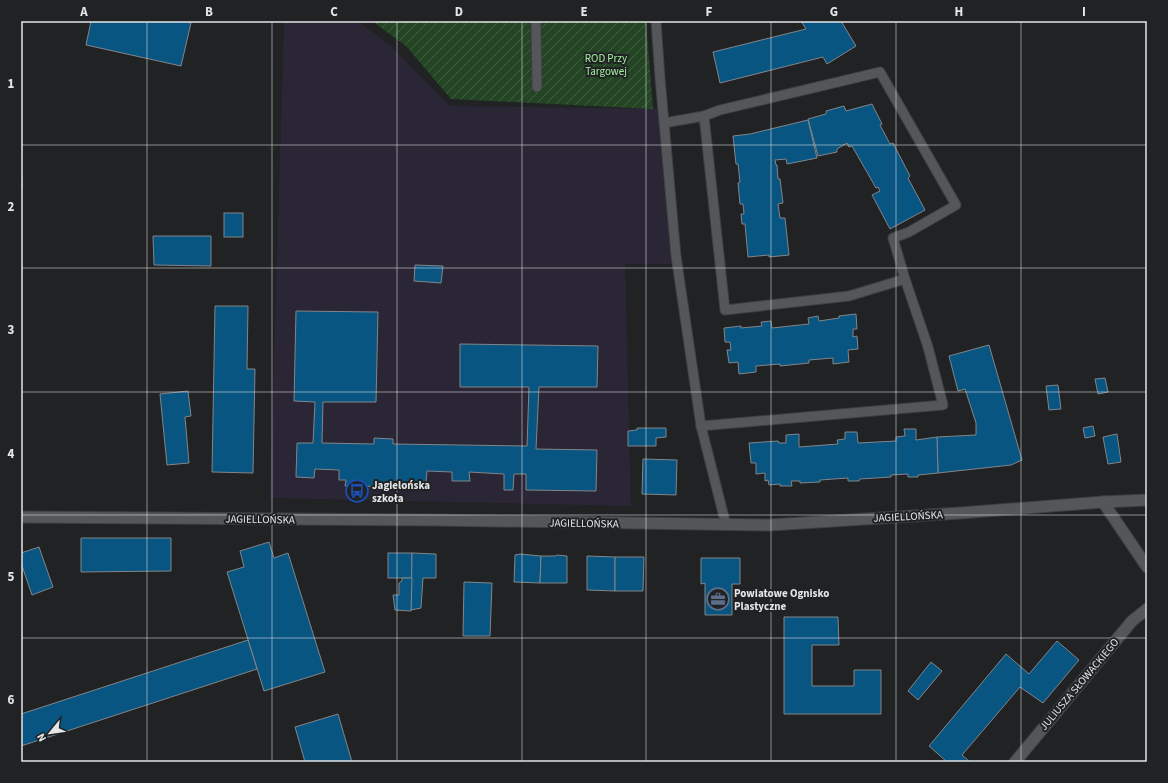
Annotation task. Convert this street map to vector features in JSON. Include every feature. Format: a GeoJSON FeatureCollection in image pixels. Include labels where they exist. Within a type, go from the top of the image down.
{"type":"FeatureCollection","features":[{"type":"Feature","properties":{"kind":"street","name":"JAGIELLOŃSKA"},"geometry":{"type":"LineString","coordinates":[[21,517],[418,520],[770,525],[1147,500]]}},
{"type":"Feature","properties":{"kind":"street"},"geometry":{"type":"LineString","coordinates":[[1103,502],[1147,567]]}},
{"type":"Feature","properties":{"kind":"street","name":"JULIUSZA SŁOWACKIEGO"},"geometry":{"type":"LineString","coordinates":[[1015,762],[1132,621],[1147,609]]}},
{"type":"Feature","properties":{"kind":"lane"},"geometry":{"type":"LineString","coordinates":[[536,21],[537,87]]}},
{"type":"Feature","properties":{"kind":"lane"},"geometry":{"type":"LineString","coordinates":[[656,21],[676,256],[701,426],[726,525]]}},
{"type":"Feature","properties":{"kind":"lane"},"geometry":{"type":"LineString","coordinates":[[664,123],[704,116],[720,110],[880,72],[956,205],[909,232],[893,238],[928,347],[943,405],[701,426]]}},
{"type":"Feature","properties":{"kind":"lane"},"geometry":{"type":"LineString","coordinates":[[704,116],[725,310],[849,296],[905,279]]}},
{"type":"Feature","properties":{"kind":"shaded area"},"geometry":{"type":"Polygon","coordinates":[[[284,21],[357,21],[391,46],[450,106],[657,109],[671,264],[625,264],[631,506],[270,498],[284,21]]]}},
{"type":"Feature","properties":{"kind":"green space","name":"ROD Przy Targowej"},"geometry":{"type":"Polygon","coordinates":[[[372,21],[646,21],[653,109],[451,99],[406,46],[372,21]]]}},
{"type":"Feature","properties":{"kind":"building"},"geometry":{"type":"Polygon","coordinates":[[[91,21],[183,21],[191,23],[181,66],[86,45],[91,21]]]}},
{"type":"Feature","properties":{"kind":"building"},"geometry":{"type":"Polygon","coordinates":[[[801,21],[841,21],[856,46],[827,64],[823,57],[720,83],[713,52],[806,29],[801,21]]]}},
{"type":"Feature","properties":{"kind":"building"},"geometry":{"type":"Polygon","coordinates":[[[872,104],[882,124],[880,125],[890,144],[893,143],[910,176],[908,178],[925,210],[890,229],[872,195],[880,191],[878,187],[876,188],[852,146],[849,147],[847,143],[837,149],[837,152],[818,156],[808,119],[826,114],[826,111],[844,106],[846,111],[872,104]]]}},
{"type":"Feature","properties":{"kind":"building"},"geometry":{"type":"Polygon","coordinates":[[[808,120],[817,158],[787,164],[786,159],[775,160],[778,179],[780,179],[783,203],[778,204],[780,218],[785,218],[789,255],[748,257],[745,224],[742,224],[741,214],[744,214],[743,204],[740,204],[738,183],[740,182],[738,164],[736,164],[733,136],[750,134],[808,120]]]}},
{"type":"Feature","properties":{"kind":"building"},"geometry":{"type":"Polygon","coordinates":[[[21,149],[22,188],[21,188],[21,149]]]}},
{"type":"Feature","properties":{"kind":"building"},"geometry":{"type":"Polygon","coordinates":[[[224,213],[243,213],[243,237],[224,237],[224,213]]]}},
{"type":"Feature","properties":{"kind":"building"},"geometry":{"type":"Polygon","coordinates":[[[153,236],[211,236],[211,266],[154,265],[153,236]]]}},
{"type":"Feature","properties":{"kind":"building"},"geometry":{"type":"Polygon","coordinates":[[[415,265],[443,266],[441,283],[414,281],[415,265]]]}},
{"type":"Feature","properties":{"kind":"building"},"geometry":{"type":"Polygon","coordinates":[[[215,306],[248,306],[247,369],[255,369],[253,473],[212,472],[215,306]]]}},
{"type":"Feature","properties":{"kind":"building"},"geometry":{"type":"Polygon","coordinates":[[[296,311],[378,312],[376,402],[323,402],[322,443],[374,444],[374,438],[393,439],[393,444],[527,446],[529,387],[460,387],[460,344],[598,346],[597,387],[539,387],[536,449],[597,450],[596,491],[526,490],[526,474],[514,474],[513,490],[504,490],[504,474],[469,472],[470,481],[452,481],[452,472],[427,471],[426,482],[420,482],[420,487],[345,486],[346,480],[339,480],[339,470],[315,469],[314,478],[296,477],[297,443],[313,443],[315,402],[294,401],[296,311]]]}},
{"type":"Feature","properties":{"kind":"building"},"geometry":{"type":"Polygon","coordinates":[[[856,314],[857,329],[853,329],[853,337],[857,336],[858,349],[848,350],[849,362],[833,364],[833,358],[809,360],[809,363],[780,366],[780,364],[756,366],[756,372],[739,374],[738,362],[729,363],[727,350],[731,350],[730,342],[725,342],[724,328],[762,326],[761,322],[771,321],[772,328],[809,324],[808,318],[818,316],[819,321],[856,314]]]}},
{"type":"Feature","properties":{"kind":"building"},"geometry":{"type":"Polygon","coordinates":[[[989,345],[1022,460],[1011,465],[938,473],[937,437],[976,435],[976,423],[965,389],[958,391],[949,356],[989,345]]]}},
{"type":"Feature","properties":{"kind":"building"},"geometry":{"type":"Polygon","coordinates":[[[1105,378],[1108,392],[1098,394],[1095,379],[1105,378]]]}},
{"type":"Feature","properties":{"kind":"building"},"geometry":{"type":"Polygon","coordinates":[[[1058,385],[1061,409],[1049,410],[1046,386],[1058,385]]]}},
{"type":"Feature","properties":{"kind":"building"},"geometry":{"type":"Polygon","coordinates":[[[188,391],[191,416],[185,417],[189,463],[167,465],[160,394],[188,391]]]}},
{"type":"Feature","properties":{"kind":"building"},"geometry":{"type":"Polygon","coordinates":[[[1093,426],[1095,436],[1085,438],[1083,428],[1093,426]]]}},
{"type":"Feature","properties":{"kind":"building"},"geometry":{"type":"Polygon","coordinates":[[[637,428],[666,428],[666,437],[656,438],[656,446],[628,446],[628,431],[637,430],[637,428]]]}},
{"type":"Feature","properties":{"kind":"building"},"geometry":{"type":"Polygon","coordinates":[[[904,429],[916,429],[916,440],[937,437],[938,473],[918,475],[918,477],[908,477],[908,474],[891,475],[891,477],[860,479],[859,481],[848,481],[848,478],[820,480],[820,482],[800,483],[800,481],[791,481],[792,486],[780,486],[780,484],[769,485],[768,480],[765,481],[765,473],[756,474],[756,463],[751,463],[749,443],[778,441],[779,443],[786,443],[786,435],[799,434],[799,447],[838,444],[837,440],[845,439],[845,432],[857,432],[858,443],[896,441],[896,437],[905,436],[904,429]]]}},
{"type":"Feature","properties":{"kind":"building"},"geometry":{"type":"Polygon","coordinates":[[[1117,434],[1121,462],[1108,464],[1103,437],[1117,434]]]}},
{"type":"Feature","properties":{"kind":"building"},"geometry":{"type":"Polygon","coordinates":[[[643,459],[677,460],[676,495],[642,494],[643,459]]]}},
{"type":"Feature","properties":{"kind":"building"},"geometry":{"type":"Polygon","coordinates":[[[81,538],[171,538],[171,571],[81,572],[81,538]]]}},
{"type":"Feature","properties":{"kind":"building"},"geometry":{"type":"Polygon","coordinates":[[[269,542],[274,558],[288,553],[325,672],[264,691],[227,572],[244,567],[240,551],[269,542]]]}},
{"type":"Feature","properties":{"kind":"building"},"geometry":{"type":"Polygon","coordinates":[[[39,547],[53,587],[32,595],[21,563],[21,553],[39,547]]]}},
{"type":"Feature","properties":{"kind":"building"},"geometry":{"type":"Polygon","coordinates":[[[388,553],[412,553],[412,578],[388,578],[388,553]]]}},
{"type":"Feature","properties":{"kind":"building"},"geometry":{"type":"Polygon","coordinates":[[[412,553],[436,554],[436,578],[423,578],[421,608],[411,610],[412,553]]]}},
{"type":"Feature","properties":{"kind":"building"},"geometry":{"type":"Polygon","coordinates":[[[515,555],[541,556],[540,583],[514,582],[515,555]]]}},
{"type":"Feature","properties":{"kind":"building"},"geometry":{"type":"Polygon","coordinates":[[[541,556],[567,556],[567,583],[540,583],[541,556]]]}},
{"type":"Feature","properties":{"kind":"building"},"geometry":{"type":"Polygon","coordinates":[[[587,556],[615,557],[615,591],[587,590],[587,556]]]}},
{"type":"Feature","properties":{"kind":"building"},"geometry":{"type":"Polygon","coordinates":[[[615,557],[644,557],[643,591],[615,591],[615,557]]]}},
{"type":"Feature","properties":{"kind":"building","name":"Powiatowe Ognisko Plastyczne"},"geometry":{"type":"Polygon","coordinates":[[[701,558],[740,558],[740,584],[732,584],[732,615],[705,615],[705,583],[701,584],[701,558]]]}},
{"type":"Feature","properties":{"kind":"building"},"geometry":{"type":"Polygon","coordinates":[[[402,578],[412,578],[411,611],[395,610],[393,595],[399,595],[399,583],[402,581],[402,578]]]}},
{"type":"Feature","properties":{"kind":"building"},"geometry":{"type":"Polygon","coordinates":[[[464,582],[492,583],[490,636],[463,636],[464,582]]]}},
{"type":"Feature","properties":{"kind":"building"},"geometry":{"type":"Polygon","coordinates":[[[784,617],[838,617],[839,645],[812,645],[812,686],[854,686],[854,670],[881,670],[881,714],[784,714],[784,617]]]}},
{"type":"Feature","properties":{"kind":"building"},"geometry":{"type":"Polygon","coordinates":[[[248,640],[257,669],[21,746],[21,714],[248,640]]]}},
{"type":"Feature","properties":{"kind":"building"},"geometry":{"type":"Polygon","coordinates":[[[1057,641],[1079,660],[1043,703],[1020,687],[962,755],[970,762],[947,762],[929,746],[1006,654],[1029,674],[1057,641]]]}},
{"type":"Feature","properties":{"kind":"building"},"geometry":{"type":"Polygon","coordinates":[[[931,662],[942,671],[918,700],[908,691],[931,662]]]}},
{"type":"Feature","properties":{"kind":"building"},"geometry":{"type":"Polygon","coordinates":[[[338,714],[352,762],[305,762],[295,727],[338,714]]]}},
{"type":"Feature","properties":{"kind":"place","name":"Jagielońska szkoła"},"geometry":{"type":"Point","coordinates":[357,491]}},
{"type":"Feature","properties":{"kind":"place","name":"Powiatowe Ognisko Plastyczne"},"geometry":{"type":"Point","coordinates":[718,599]}}]}
